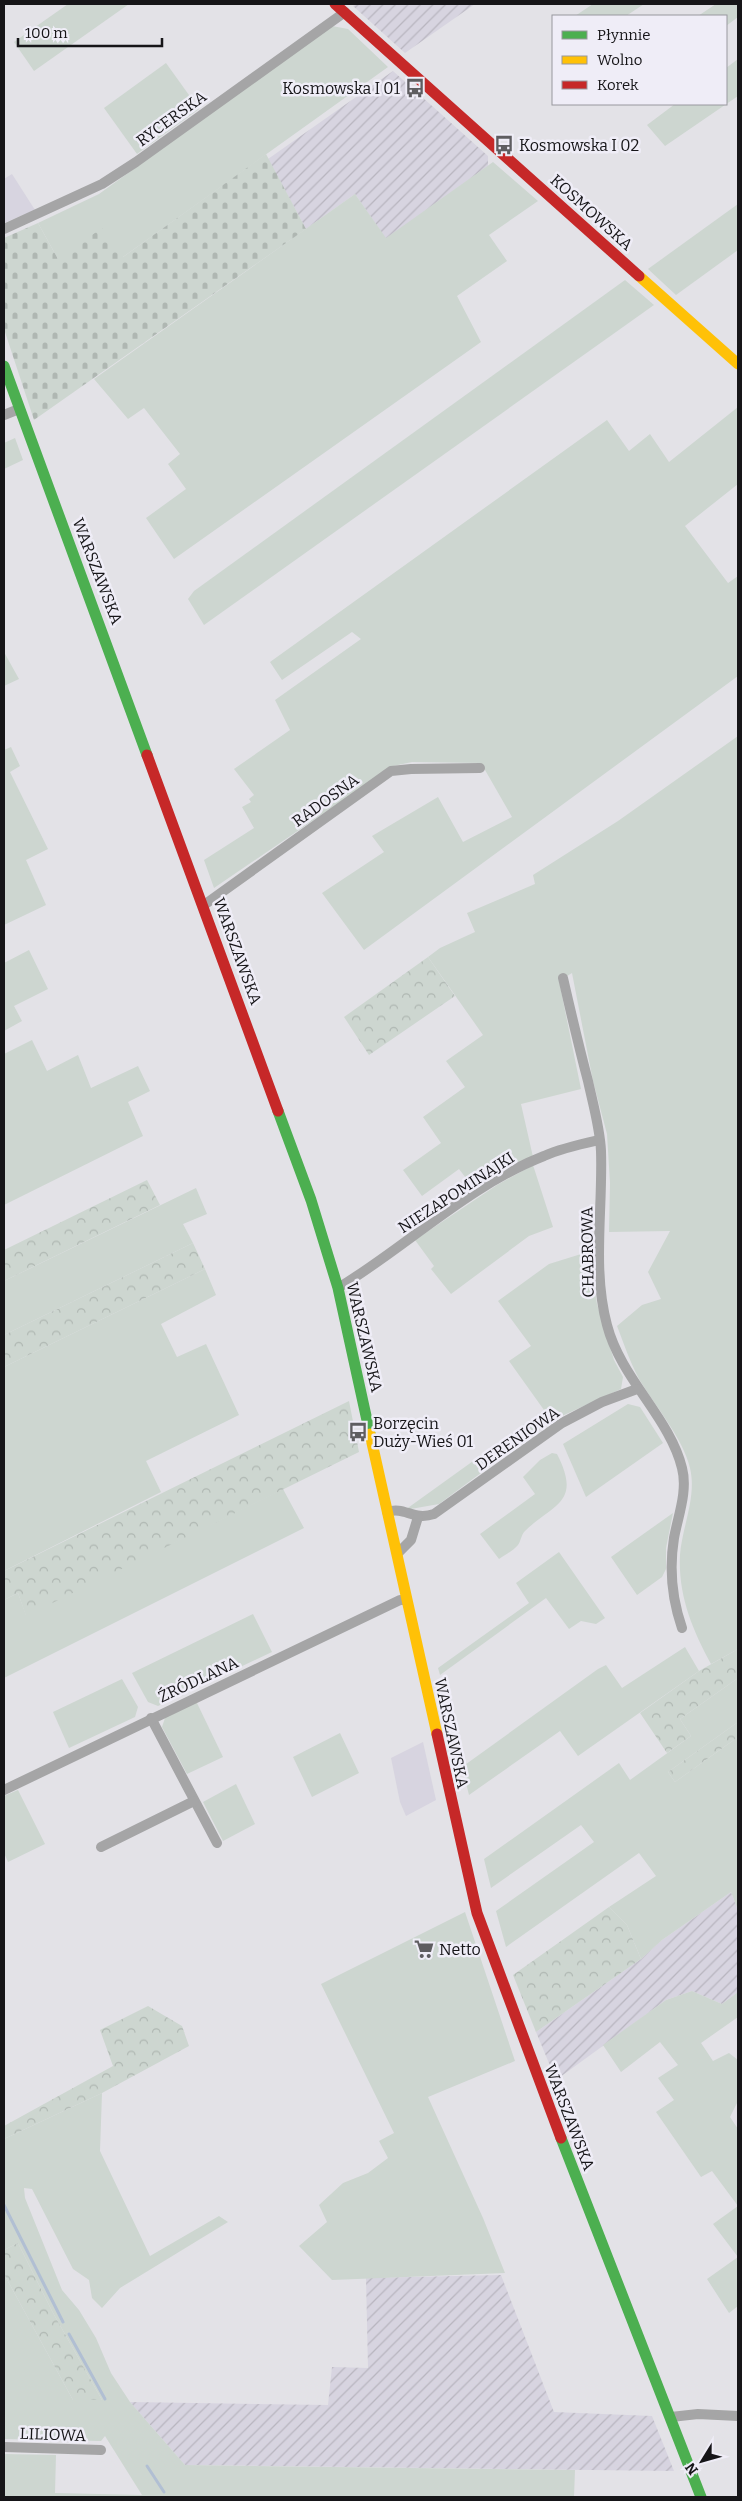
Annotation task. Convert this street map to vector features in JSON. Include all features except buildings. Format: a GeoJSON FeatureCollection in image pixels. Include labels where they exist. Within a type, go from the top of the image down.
{"type":"FeatureCollection","features":[{"type":"Feature","properties":{"kind":"main road","name":"KOSMOWSKA"},"geometry":{"type":"LineString","coordinates":[[335,4],[738,364]]}},
{"type":"Feature","properties":{"kind":"main road","name":"WARSZAWSKA"},"geometry":{"type":"LineString","coordinates":[[4,366],[311,1200],[338,1288],[477,1913],[572,2167],[701,2497]]}},
{"type":"Feature","properties":{"kind":"street","name":"RYCERSKA"},"geometry":{"type":"LineString","coordinates":[[4,228],[102,184],[136,162],[345,12]]}},
{"type":"Feature","properties":{"kind":"street"},"geometry":{"type":"LineString","coordinates":[[4,415],[19,409]]}},
{"type":"Feature","properties":{"kind":"street","name":"RADOSNA"},"geometry":{"type":"LineString","coordinates":[[204,905],[391,771],[480,768]]}},
{"type":"Feature","properties":{"kind":"street","name":"CHABROWA"},"geometry":{"type":"LineString","coordinates":[[563,978],[598,1123],[600,1140],[602,1300],[607,1326],[619,1358],[637,1389],[659,1420],[677,1453],[683,1469],[684,1483],[674,1539],[672,1572],[672,1588],[682,1628]]}},
{"type":"Feature","properties":{"kind":"street","name":"NIEZAPOMINAJKI"},"geometry":{"type":"LineString","coordinates":[[338,1288],[508,1174],[542,1156],[600,1140]]}},
{"type":"Feature","properties":{"kind":"street","name":"DERENIOWA"},"geometry":{"type":"LineString","coordinates":[[418,1517],[434,1514],[562,1423],[602,1402],[637,1389]]}},
{"type":"Feature","properties":{"kind":"street"},"geometry":{"type":"LineString","coordinates":[[388,1512],[399,1509],[418,1517],[411,1540],[397,1554]]}},
{"type":"Feature","properties":{"kind":"street","name":"ŹRÓDLANA"},"geometry":{"type":"LineString","coordinates":[[4,1790],[400,1600],[406,1600]]}},
{"type":"Feature","properties":{"kind":"street"},"geometry":{"type":"LineString","coordinates":[[151,1718],[217,1843]]}},
{"type":"Feature","properties":{"kind":"street"},"geometry":{"type":"LineString","coordinates":[[101,1846],[194,1801]]}},
{"type":"Feature","properties":{"kind":"street"},"geometry":{"type":"LineString","coordinates":[[671,2418],[698,2414],[738,2416]]}},
{"type":"Feature","properties":{"kind":"street","name":"LILIOWA"},"geometry":{"type":"LineString","coordinates":[[4,2447],[102,2450]]}},
{"type":"Feature","properties":{"kind":"shaded area"},"geometry":{"type":"Polygon","coordinates":[[[357,4],[475,4],[405,53],[353,6],[357,4]]]}},
{"type":"Feature","properties":{"kind":"shaded area"},"geometry":{"type":"Polygon","coordinates":[[[393,71],[488,156],[488,166],[386,239],[355,194],[306,229],[268,159],[393,71]]]}},
{"type":"Feature","properties":{"kind":"shaded area"},"geometry":{"type":"Polygon","coordinates":[[[12,174],[35,210],[4,223],[4,179],[12,174]]]}},
{"type":"Feature","properties":{"kind":"shaded area"},"geometry":{"type":"Polygon","coordinates":[[[423,1742],[436,1800],[406,1816],[400,1802],[391,1758],[423,1742]]]}},
{"type":"Feature","properties":{"kind":"shaded area"},"geometry":{"type":"Polygon","coordinates":[[[731,1892],[738,1910],[738,1992],[722,2004],[692,1991],[666,2000],[556,2080],[536,2032],[641,1959],[662,1940],[731,1892]]]}},
{"type":"Feature","properties":{"kind":"shaded area"},"geometry":{"type":"Polygon","coordinates":[[[501,2275],[554,2412],[652,2416],[674,2471],[185,2465],[130,2402],[328,2405],[332,2367],[368,2368],[366,2278],[501,2275]]]}},
{"type":"Feature","properties":{"kind":"green space"},"geometry":{"type":"Polygon","coordinates":[[[68,4],[129,4],[34,71],[14,42],[68,4]]]}},
{"type":"Feature","properties":{"kind":"green space"},"geometry":{"type":"Polygon","coordinates":[[[593,4],[644,4],[628,15],[576,15],[593,4]]]}},
{"type":"Feature","properties":{"kind":"green space"},"geometry":{"type":"Polygon","coordinates":[[[716,4],[738,4],[738,17],[727,25],[727,15],[700,15],[716,4]]]}},
{"type":"Feature","properties":{"kind":"green space"},"geometry":{"type":"Polygon","coordinates":[[[332,26],[348,29],[388,67],[123,257],[58,259],[38,223],[99,194],[332,26]]]}},
{"type":"Feature","properties":{"kind":"green space"},"geometry":{"type":"Polygon","coordinates":[[[738,59],[738,96],[727,104],[727,67],[738,59]]]}},
{"type":"Feature","properties":{"kind":"green space"},"geometry":{"type":"Polygon","coordinates":[[[166,63],[199,109],[137,154],[104,108],[166,63]]]}},
{"type":"Feature","properties":{"kind":"green space"},"geometry":{"type":"Polygon","coordinates":[[[674,105],[725,105],[665,146],[647,125],[674,105]]]}},
{"type":"Feature","properties":{"kind":"green space"},"geometry":{"type":"Polygon","coordinates":[[[266,154],[306,229],[34,420],[4,329],[4,238],[38,223],[58,259],[102,228],[123,257],[266,154]]]}},
{"type":"Feature","properties":{"kind":"green space"},"geometry":{"type":"Polygon","coordinates":[[[493,162],[538,201],[489,235],[507,261],[457,296],[481,342],[174,559],[146,518],[186,489],[168,464],[180,454],[144,408],[128,419],[94,379],[355,194],[386,238],[493,162]]]}},
{"type":"Feature","properties":{"kind":"green space"},"geometry":{"type":"Polygon","coordinates":[[[738,204],[738,250],[676,295],[648,269],[738,204]]]}},
{"type":"Feature","properties":{"kind":"green space"},"geometry":{"type":"Polygon","coordinates":[[[625,280],[654,305],[204,625],[188,599],[194,591],[625,280]]]}},
{"type":"Feature","properties":{"kind":"green space"},"geometry":{"type":"Polygon","coordinates":[[[738,407],[738,484],[685,526],[728,583],[738,576],[738,676],[364,950],[322,893],[384,852],[372,836],[438,797],[463,842],[512,817],[481,763],[412,762],[393,766],[214,888],[204,860],[254,828],[242,807],[251,802],[249,799],[254,795],[234,769],[290,730],[275,700],[361,639],[352,632],[282,680],[270,662],[607,420],[629,451],[650,434],[669,462],[738,407]]]}},
{"type":"Feature","properties":{"kind":"green space"},"geometry":{"type":"Polygon","coordinates":[[[15,438],[23,460],[4,469],[4,443],[15,438]]]}},
{"type":"Feature","properties":{"kind":"green space"},"geometry":{"type":"Polygon","coordinates":[[[4,652],[19,679],[4,686],[4,652]]]}},
{"type":"Feature","properties":{"kind":"green space"},"geometry":{"type":"Polygon","coordinates":[[[738,736],[738,1649],[711,1664],[692,1625],[681,1584],[681,1544],[692,1490],[690,1468],[675,1434],[639,1379],[617,1326],[642,1305],[661,1299],[648,1272],[670,1231],[609,1232],[610,1183],[607,1134],[593,1081],[572,973],[559,981],[581,1089],[521,1104],[533,1157],[475,1190],[459,1169],[422,1196],[403,1170],[441,1143],[423,1117],[465,1087],[446,1061],[483,1035],[428,957],[440,948],[475,932],[467,913],[535,884],[533,875],[618,821],[738,736]]]}},
{"type":"Feature","properties":{"kind":"green space"},"geometry":{"type":"Polygon","coordinates":[[[11,747],[20,766],[10,772],[48,849],[26,860],[46,905],[4,925],[4,750],[11,747]]]}},
{"type":"Feature","properties":{"kind":"green space"},"geometry":{"type":"Polygon","coordinates":[[[29,950],[48,989],[14,1006],[22,1021],[4,1031],[4,963],[29,950]]]}},
{"type":"Feature","properties":{"kind":"green space"},"geometry":{"type":"Polygon","coordinates":[[[428,957],[455,996],[369,1055],[344,1017],[428,957]]]}},
{"type":"Feature","properties":{"kind":"green space"},"geometry":{"type":"Polygon","coordinates":[[[32,1040],[47,1071],[78,1055],[91,1088],[138,1066],[150,1091],[128,1102],[143,1136],[4,1205],[4,1054],[32,1040]]]}},
{"type":"Feature","properties":{"kind":"green space"},"geometry":{"type":"Polygon","coordinates":[[[533,1165],[553,1227],[529,1236],[451,1294],[431,1269],[434,1266],[415,1240],[497,1185],[533,1165]]]}},
{"type":"Feature","properties":{"kind":"green space"},"geometry":{"type":"Polygon","coordinates":[[[147,1180],[160,1205],[4,1281],[4,1250],[147,1180]]]}},
{"type":"Feature","properties":{"kind":"green space"},"geometry":{"type":"Polygon","coordinates":[[[196,1188],[207,1214],[183,1224],[193,1243],[4,1335],[4,1281],[196,1188]]]}},
{"type":"Feature","properties":{"kind":"green space"},"geometry":{"type":"Polygon","coordinates":[[[193,1243],[205,1269],[4,1367],[4,1335],[193,1243]]]}},
{"type":"Feature","properties":{"kind":"green space"},"geometry":{"type":"Polygon","coordinates":[[[594,1250],[592,1274],[597,1304],[614,1360],[623,1377],[621,1389],[551,1421],[439,1504],[405,1510],[544,1410],[509,1361],[531,1346],[498,1301],[549,1264],[594,1250]]]}},
{"type":"Feature","properties":{"kind":"green space"},"geometry":{"type":"Polygon","coordinates":[[[205,1269],[216,1295],[161,1324],[177,1357],[206,1344],[239,1415],[146,1461],[161,1492],[4,1571],[4,1367],[205,1269]]]}},
{"type":"Feature","properties":{"kind":"green space"},"geometry":{"type":"Polygon","coordinates":[[[349,1401],[359,1452],[26,1616],[18,1593],[4,1600],[4,1571],[349,1401]]]}},
{"type":"Feature","properties":{"kind":"green space"},"geometry":{"type":"Polygon","coordinates":[[[628,1404],[640,1407],[663,1443],[586,1497],[563,1444],[628,1404]]]}},
{"type":"Feature","properties":{"kind":"green space"},"geometry":{"type":"Polygon","coordinates":[[[552,1453],[557,1454],[564,1470],[567,1483],[566,1493],[554,1507],[525,1531],[516,1547],[499,1559],[480,1534],[535,1494],[523,1477],[540,1460],[552,1453]]]}},
{"type":"Feature","properties":{"kind":"green space"},"geometry":{"type":"Polygon","coordinates":[[[283,1489],[304,1528],[4,1678],[4,1600],[18,1593],[26,1615],[283,1489]]]}},
{"type":"Feature","properties":{"kind":"green space"},"geometry":{"type":"Polygon","coordinates":[[[673,1513],[666,1548],[666,1569],[662,1577],[637,1595],[611,1557],[673,1513]]]}},
{"type":"Feature","properties":{"kind":"green space"},"geometry":{"type":"Polygon","coordinates":[[[559,1552],[605,1618],[596,1624],[581,1621],[569,1629],[546,1598],[440,1675],[438,1668],[529,1603],[516,1583],[559,1552]]]}},
{"type":"Feature","properties":{"kind":"green space"},"geometry":{"type":"Polygon","coordinates":[[[253,1614],[272,1652],[158,1706],[148,1702],[132,1673],[253,1614]]]}},
{"type":"Feature","properties":{"kind":"green space"},"geometry":{"type":"Polygon","coordinates":[[[685,1647],[699,1671],[578,1756],[560,1731],[469,1795],[462,1767],[598,1669],[606,1665],[622,1688],[685,1647]]]}},
{"type":"Feature","properties":{"kind":"green space"},"geometry":{"type":"Polygon","coordinates":[[[738,1649],[738,1678],[680,1719],[691,1736],[667,1753],[640,1713],[699,1671],[738,1649]]]}},
{"type":"Feature","properties":{"kind":"green space"},"geometry":{"type":"Polygon","coordinates":[[[738,1678],[738,1722],[668,1772],[675,1782],[738,1737],[738,1910],[731,1892],[662,1940],[641,1959],[627,1925],[609,1907],[656,1876],[639,1853],[506,1947],[496,1911],[594,1842],[581,1825],[491,1888],[484,1859],[619,1763],[630,1780],[691,1736],[680,1719],[738,1678]]]}},
{"type":"Feature","properties":{"kind":"green space"},"geometry":{"type":"Polygon","coordinates":[[[122,1679],[138,1707],[135,1717],[69,1748],[53,1712],[122,1679]]]}},
{"type":"Feature","properties":{"kind":"green space"},"geometry":{"type":"Polygon","coordinates":[[[196,1701],[223,1757],[187,1774],[162,1727],[166,1715],[196,1701]]]}},
{"type":"Feature","properties":{"kind":"green space"},"geometry":{"type":"Polygon","coordinates":[[[738,1722],[738,1737],[675,1782],[668,1772],[738,1722]]]}},
{"type":"Feature","properties":{"kind":"green space"},"geometry":{"type":"Polygon","coordinates":[[[340,1733],[359,1773],[312,1797],[293,1757],[340,1733]]]}},
{"type":"Feature","properties":{"kind":"green space"},"geometry":{"type":"Polygon","coordinates":[[[236,1784],[255,1824],[223,1841],[203,1802],[236,1784]]]}},
{"type":"Feature","properties":{"kind":"green space"},"geometry":{"type":"Polygon","coordinates":[[[18,1790],[45,1844],[8,1862],[4,1853],[4,1796],[18,1790]]]}},
{"type":"Feature","properties":{"kind":"green space"},"geometry":{"type":"Polygon","coordinates":[[[609,1907],[627,1925],[641,1959],[536,2032],[513,1975],[609,1907]]]}},
{"type":"Feature","properties":{"kind":"green space"},"geometry":{"type":"Polygon","coordinates":[[[465,1912],[515,2061],[428,2097],[483,2218],[505,2273],[332,2280],[299,2246],[327,2222],[319,2205],[343,2183],[368,2173],[388,2158],[379,2141],[394,2133],[321,1984],[465,1912]]]}},
{"type":"Feature","properties":{"kind":"green space"},"geometry":{"type":"Polygon","coordinates":[[[692,1991],[722,2004],[738,1992],[738,2017],[701,2043],[713,2061],[729,2053],[738,2060],[738,2101],[730,2117],[738,2129],[738,2206],[712,2171],[701,2177],[656,2112],[674,2100],[658,2078],[678,2065],[660,2042],[621,2072],[603,2045],[666,2000],[692,1991]]]}},
{"type":"Feature","properties":{"kind":"green space"},"geometry":{"type":"Polygon","coordinates":[[[148,2006],[182,2026],[189,2046],[102,2093],[4,2139],[4,2126],[113,2066],[100,2030],[148,2006]]]}},
{"type":"Feature","properties":{"kind":"green space"},"geometry":{"type":"Polygon","coordinates":[[[102,2093],[100,2151],[150,2256],[219,2216],[228,2222],[120,2288],[102,2308],[92,2298],[89,2280],[73,2269],[32,2189],[24,2188],[25,2198],[62,2290],[79,2310],[96,2338],[111,2373],[130,2402],[185,2465],[575,2470],[574,2497],[4,2497],[4,2454],[56,2455],[55,2493],[142,2495],[105,2436],[101,2441],[4,2439],[4,2274],[73,2400],[102,2400],[52,2311],[18,2243],[4,2250],[4,2139],[102,2093]]]}},
{"type":"Feature","properties":{"kind":"green space"},"geometry":{"type":"Polygon","coordinates":[[[738,2206],[738,2257],[713,2224],[738,2206]]]}},
{"type":"Feature","properties":{"kind":"green space"},"geometry":{"type":"Polygon","coordinates":[[[18,2243],[52,2311],[102,2400],[73,2400],[4,2274],[4,2250],[18,2243]]]}},
{"type":"Feature","properties":{"kind":"green space"},"geometry":{"type":"Polygon","coordinates":[[[738,2257],[738,2306],[729,2313],[707,2279],[738,2257]]]}},
{"type":"Feature","properties":{"kind":"waterway"},"geometry":{"type":"LineString","coordinates":[[4,2205],[63,2322]]}},
{"type":"Feature","properties":{"kind":"waterway"},"geometry":{"type":"LineString","coordinates":[[69,2334],[105,2399]]}},
{"type":"Feature","properties":{"kind":"waterway"},"geometry":{"type":"LineString","coordinates":[[147,2466],[164,2492]]}},
{"type":"Feature","properties":{"kind":"traffic: fast"},"geometry":{"type":"LineString","coordinates":[[4,366],[147,755]]}},
{"type":"Feature","properties":{"kind":"traffic: fast"},"geometry":{"type":"LineString","coordinates":[[278,1111],[311,1200],[338,1288],[370,1434]]}},
{"type":"Feature","properties":{"kind":"traffic: fast"},"geometry":{"type":"LineString","coordinates":[[561,2138],[701,2497]]}},
{"type":"Feature","properties":{"kind":"traffic: slow"},"geometry":{"type":"LineString","coordinates":[[639,276],[738,364]]}},
{"type":"Feature","properties":{"kind":"traffic: slow"},"geometry":{"type":"LineString","coordinates":[[370,1434],[437,1734]]}},
{"type":"Feature","properties":{"kind":"traffic: jam"},"geometry":{"type":"LineString","coordinates":[[335,4],[639,276]]}},
{"type":"Feature","properties":{"kind":"traffic: jam"},"geometry":{"type":"LineString","coordinates":[[147,755],[278,1111]]}},
{"type":"Feature","properties":{"kind":"traffic: jam"},"geometry":{"type":"LineString","coordinates":[[437,1734],[477,1913],[561,2138]]}},
{"type":"Feature","properties":{"kind":"place","name":"Kosmowska I 01"},"geometry":{"type":"Point","coordinates":[415,88]}},
{"type":"Feature","properties":{"kind":"place","name":"Kosmowska I 02"},"geometry":{"type":"Point","coordinates":[504,145]}},
{"type":"Feature","properties":{"kind":"place","name":"Borzęcin Duży-Wieś 01"},"geometry":{"type":"Point","coordinates":[358,1432]}},
{"type":"Feature","properties":{"kind":"place","name":"Netto"},"geometry":{"type":"Point","coordinates":[424,1949]}}]}
